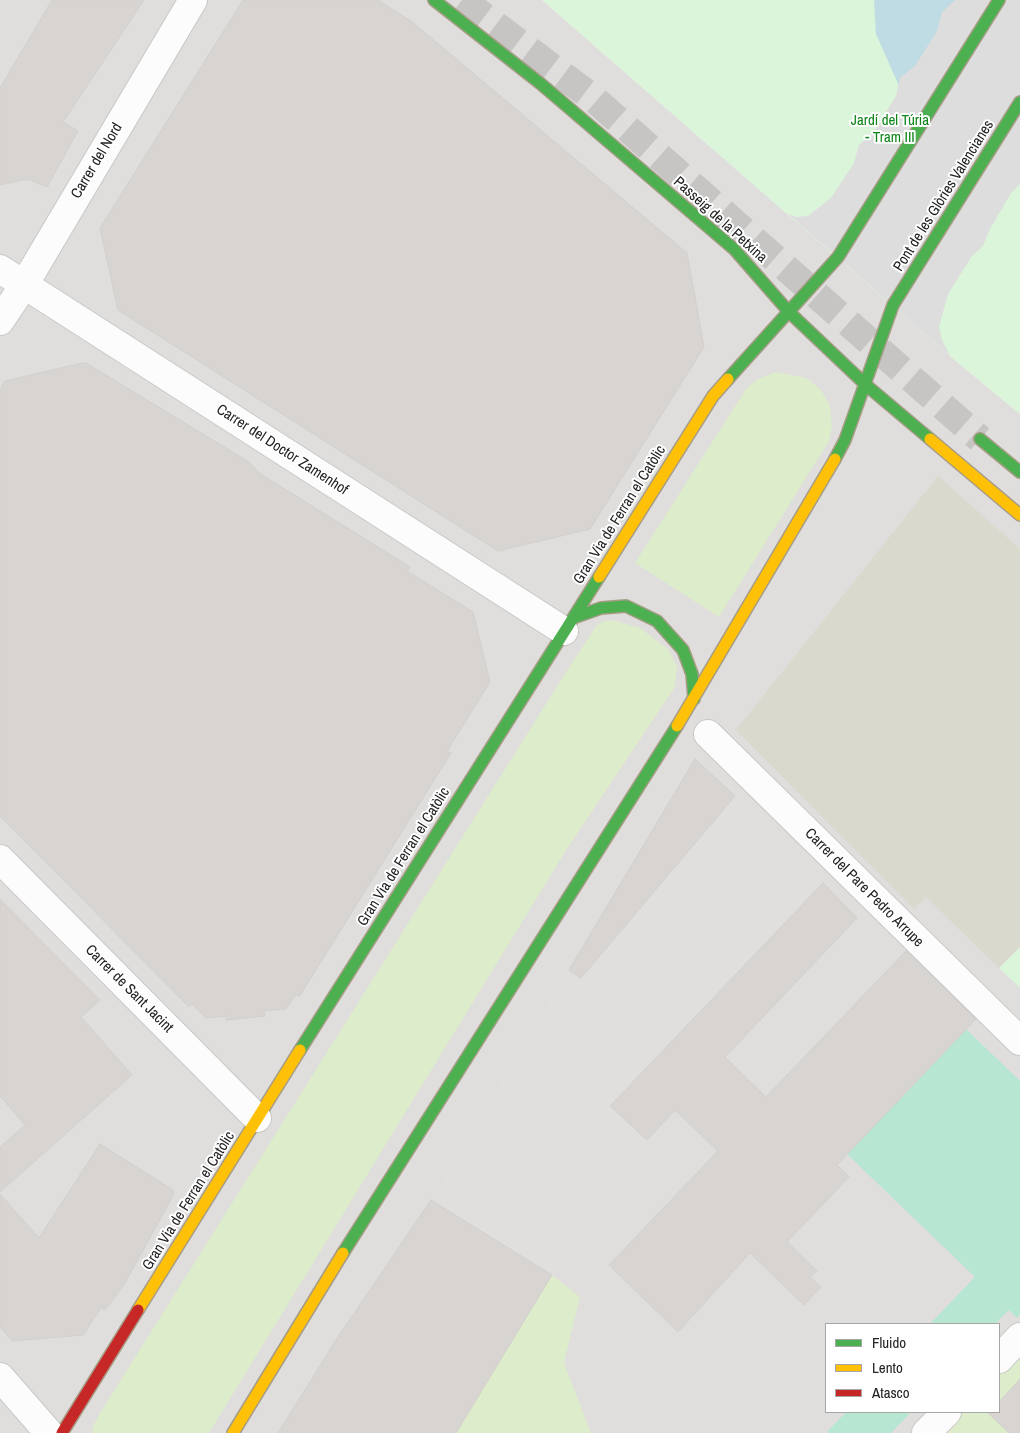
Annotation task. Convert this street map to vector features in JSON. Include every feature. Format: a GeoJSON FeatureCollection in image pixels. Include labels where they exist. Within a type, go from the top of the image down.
{"type":"FeatureCollection","features":[{"type":"Feature","properties":{"kind":"main road","name":"Passeig de la Petxina"},"geometry":{"type":"LineString","coordinates":[[434,0],[541,84],[734,250],[789,312],[866,385],[1020,515]]}},
{"type":"Feature","properties":{"kind":"main road","name":"Gran Via de Ferran el Catòlic"},"geometry":{"type":"LineString","coordinates":[[62,1433],[568,624],[713,396],[838,257],[999,0]]}},
{"type":"Feature","properties":{"kind":"main road","name":"Pont de les Glòries Valencianes"},"geometry":{"type":"LineString","coordinates":[[866,385],[893,305],[1020,102]]}},
{"type":"Feature","properties":{"kind":"main road"},"geometry":{"type":"LineString","coordinates":[[233,1433],[416,1134],[694,698],[828,472],[845,440],[866,385]]}},
{"type":"Feature","properties":{"kind":"main road"},"geometry":{"type":"LineString","coordinates":[[980,439],[1020,472]]}},
{"type":"Feature","properties":{"kind":"main road"},"geometry":{"type":"LineString","coordinates":[[568,624],[601,608],[626,606],[657,621],[683,650],[692,674],[694,698]]}},
{"type":"Feature","properties":{"kind":"street","name":"Carrer del Nord"},"geometry":{"type":"LineString","coordinates":[[0,321],[24,285],[193,0]]}},
{"type":"Feature","properties":{"kind":"street","name":"Carrer del Doctor Zamenhof"},"geometry":{"type":"LineString","coordinates":[[0,269],[568,624]]}},
{"type":"Feature","properties":{"kind":"street","name":"Carrer del Pare Pedro Arrupe"},"geometry":{"type":"LineString","coordinates":[[708,734],[1020,1041]]}},
{"type":"Feature","properties":{"kind":"street","name":"Carrer de Sant Jacint"},"geometry":{"type":"LineString","coordinates":[[0,859],[258,1118]]}},
{"type":"Feature","properties":{"kind":"street"},"geometry":{"type":"LineString","coordinates":[[1000,1358],[1020,1337]]}},
{"type":"Feature","properties":{"kind":"street"},"geometry":{"type":"LineString","coordinates":[[0,1377],[49,1433]]}},
{"type":"Feature","properties":{"kind":"street"},"geometry":{"type":"LineString","coordinates":[[926,1433],[946,1413]]}},
{"type":"Feature","properties":{"kind":"shaded area"},"geometry":{"type":"Polygon","coordinates":[[[0,0],[542,0],[950,356],[1020,414],[1020,1433],[0,1433],[0,0]]]}},
{"type":"Feature","properties":{"kind":"shaded area"},"geometry":{"type":"Polygon","coordinates":[[[938,476],[1020,549],[1020,947],[999,968],[926,897],[914,909],[736,730],[938,476]]]}},
{"type":"Feature","properties":{"kind":"shaded area"},"geometry":{"type":"Polygon","coordinates":[[[735,796],[823,883],[611,1106],[647,1140],[552,1275],[431,1200],[560,984],[571,990],[735,796]]]}},
{"type":"Feature","properties":{"kind":"green space","name":"Jardí del Túria - Tram III"},"geometry":{"type":"Polygon","coordinates":[[[542,0],[1020,0],[1020,414],[950,356],[542,0]]]}},
{"type":"Feature","properties":{"kind":"green space"},"geometry":{"type":"Polygon","coordinates":[[[775,372],[807,378],[821,390],[830,406],[832,426],[829,441],[719,617],[635,563],[746,389],[756,380],[775,372]]]}},
{"type":"Feature","properties":{"kind":"green space"},"geometry":{"type":"Polygon","coordinates":[[[613,620],[640,628],[668,649],[677,666],[675,687],[565,852],[209,1433],[92,1433],[93,1426],[100,1413],[568,669],[596,626],[602,622],[613,620]]]}},
{"type":"Feature","properties":{"kind":"green space"},"geometry":{"type":"Polygon","coordinates":[[[1020,947],[1020,988],[999,968],[1020,947]]]}},
{"type":"Feature","properties":{"kind":"green space"},"geometry":{"type":"Polygon","coordinates":[[[966,1029],[1020,1081],[1020,1314],[1017,1318],[1009,1310],[996,1323],[931,1323],[975,1277],[847,1154],[966,1029]]]}},
{"type":"Feature","properties":{"kind":"green space"},"geometry":{"type":"Polygon","coordinates":[[[552,1275],[580,1297],[564,1363],[591,1433],[456,1433],[552,1275]]]}},
{"type":"Feature","properties":{"kind":"green space"},"geometry":{"type":"Polygon","coordinates":[[[1020,1351],[1020,1433],[940,1433],[960,1413],[1000,1413],[1000,1372],[1020,1351]]]}},
{"type":"Feature","properties":{"kind":"green space"},"geometry":{"type":"Polygon","coordinates":[[[845,1413],[910,1413],[891,1433],[827,1432],[845,1413]]]}},
{"type":"Feature","properties":{"kind":"water"},"geometry":{"type":"Polygon","coordinates":[[[874,0],[1020,0],[900,88],[876,34],[874,0]]]}},
{"type":"Feature","properties":{"kind":"pier"},"geometry":{"type":"Polygon","coordinates":[[[955,0],[1020,0],[1020,184],[1011,193],[990,229],[983,246],[972,256],[948,294],[939,327],[942,340],[950,356],[788,214],[797,217],[808,216],[831,198],[854,163],[859,145],[873,133],[896,96],[900,78],[915,66],[937,31],[942,12],[955,0]]]}},
{"type":"Feature","properties":{"kind":"building"},"geometry":{"type":"Polygon","coordinates":[[[52,0],[144,0],[63,122],[78,131],[47,187],[28,179],[0,185],[0,88],[52,0]]]}},
{"type":"Feature","properties":{"kind":"building"},"geometry":{"type":"Polygon","coordinates":[[[243,0],[378,0],[411,21],[687,253],[704,347],[590,529],[498,551],[118,310],[100,228],[243,0]]]}},
{"type":"Feature","properties":{"kind":"building"},"geometry":{"type":"Polygon","coordinates":[[[86,363],[249,462],[259,473],[410,567],[407,571],[473,612],[490,682],[447,751],[451,753],[299,997],[296,994],[286,1009],[264,1011],[265,1016],[226,1020],[226,1016],[206,1018],[192,1004],[189,1007],[0,816],[0,390],[5,381],[86,363]]]}},
{"type":"Feature","properties":{"kind":"building"},"geometry":{"type":"Polygon","coordinates":[[[695,759],[735,796],[581,978],[569,970],[695,759]]]}},
{"type":"Feature","properties":{"kind":"building"},"geometry":{"type":"Polygon","coordinates":[[[823,883],[857,918],[725,1057],[766,1097],[906,951],[976,1019],[837,1165],[849,1177],[787,1242],[817,1271],[810,1277],[821,1287],[804,1305],[750,1253],[678,1332],[609,1265],[718,1151],[675,1110],[647,1140],[610,1106],[823,883]]]}},
{"type":"Feature","properties":{"kind":"building"},"geometry":{"type":"Polygon","coordinates":[[[0,899],[100,1000],[81,1017],[132,1075],[0,1192],[0,1147],[25,1125],[0,1096],[0,899]]]}},
{"type":"Feature","properties":{"kind":"building"},"geometry":{"type":"Polygon","coordinates":[[[100,1144],[173,1190],[174,1194],[125,1283],[105,1310],[101,1308],[83,1335],[12,1341],[0,1327],[0,1194],[39,1238],[100,1144]]]}},
{"type":"Feature","properties":{"kind":"building"},"geometry":{"type":"Polygon","coordinates":[[[431,1200],[552,1275],[456,1433],[278,1433],[336,1340],[431,1200]]]}},
{"type":"Feature","properties":{"kind":"building"},"geometry":{"type":"Polygon","coordinates":[[[1020,1379],[1020,1433],[1009,1433],[988,1413],[1000,1413],[1000,1401],[1020,1379]]]}},
{"type":"Feature","properties":{"kind":"tunnel"},"geometry":{"type":"LineString","coordinates":[[462,0],[593,98],[980,439]]}},
{"type":"Feature","properties":{"kind":"traffic: fast"},"geometry":{"type":"LineString","coordinates":[[434,0],[541,84],[734,249],[789,312],[866,385],[930,439]]}},
{"type":"Feature","properties":{"kind":"traffic: fast"},"geometry":{"type":"LineString","coordinates":[[728,379],[838,257],[999,0]]}},
{"type":"Feature","properties":{"kind":"traffic: fast"},"geometry":{"type":"LineString","coordinates":[[835,459],[845,440],[893,305],[1020,102]]}},
{"type":"Feature","properties":{"kind":"traffic: fast"},"geometry":{"type":"LineString","coordinates":[[980,439],[1020,472]]}},
{"type":"Feature","properties":{"kind":"traffic: fast"},"geometry":{"type":"LineString","coordinates":[[300,1050],[599,577]]}},
{"type":"Feature","properties":{"kind":"traffic: fast"},"geometry":{"type":"LineString","coordinates":[[573,618],[601,608],[626,606],[657,621],[683,650],[692,674],[694,699]]}},
{"type":"Feature","properties":{"kind":"traffic: fast"},"geometry":{"type":"LineString","coordinates":[[343,1253],[677,726]]}},
{"type":"Feature","properties":{"kind":"traffic: slow"},"geometry":{"type":"LineString","coordinates":[[599,577],[713,396],[728,379]]}},
{"type":"Feature","properties":{"kind":"traffic: slow"},"geometry":{"type":"LineString","coordinates":[[930,439],[1020,515]]}},
{"type":"Feature","properties":{"kind":"traffic: slow"},"geometry":{"type":"LineString","coordinates":[[677,726],[835,459]]}},
{"type":"Feature","properties":{"kind":"traffic: slow"},"geometry":{"type":"LineString","coordinates":[[138,1310],[300,1050]]}},
{"type":"Feature","properties":{"kind":"traffic: slow"},"geometry":{"type":"LineString","coordinates":[[233,1433],[343,1253]]}},
{"type":"Feature","properties":{"kind":"traffic: jam"},"geometry":{"type":"LineString","coordinates":[[62,1433],[138,1310]]}}]}
